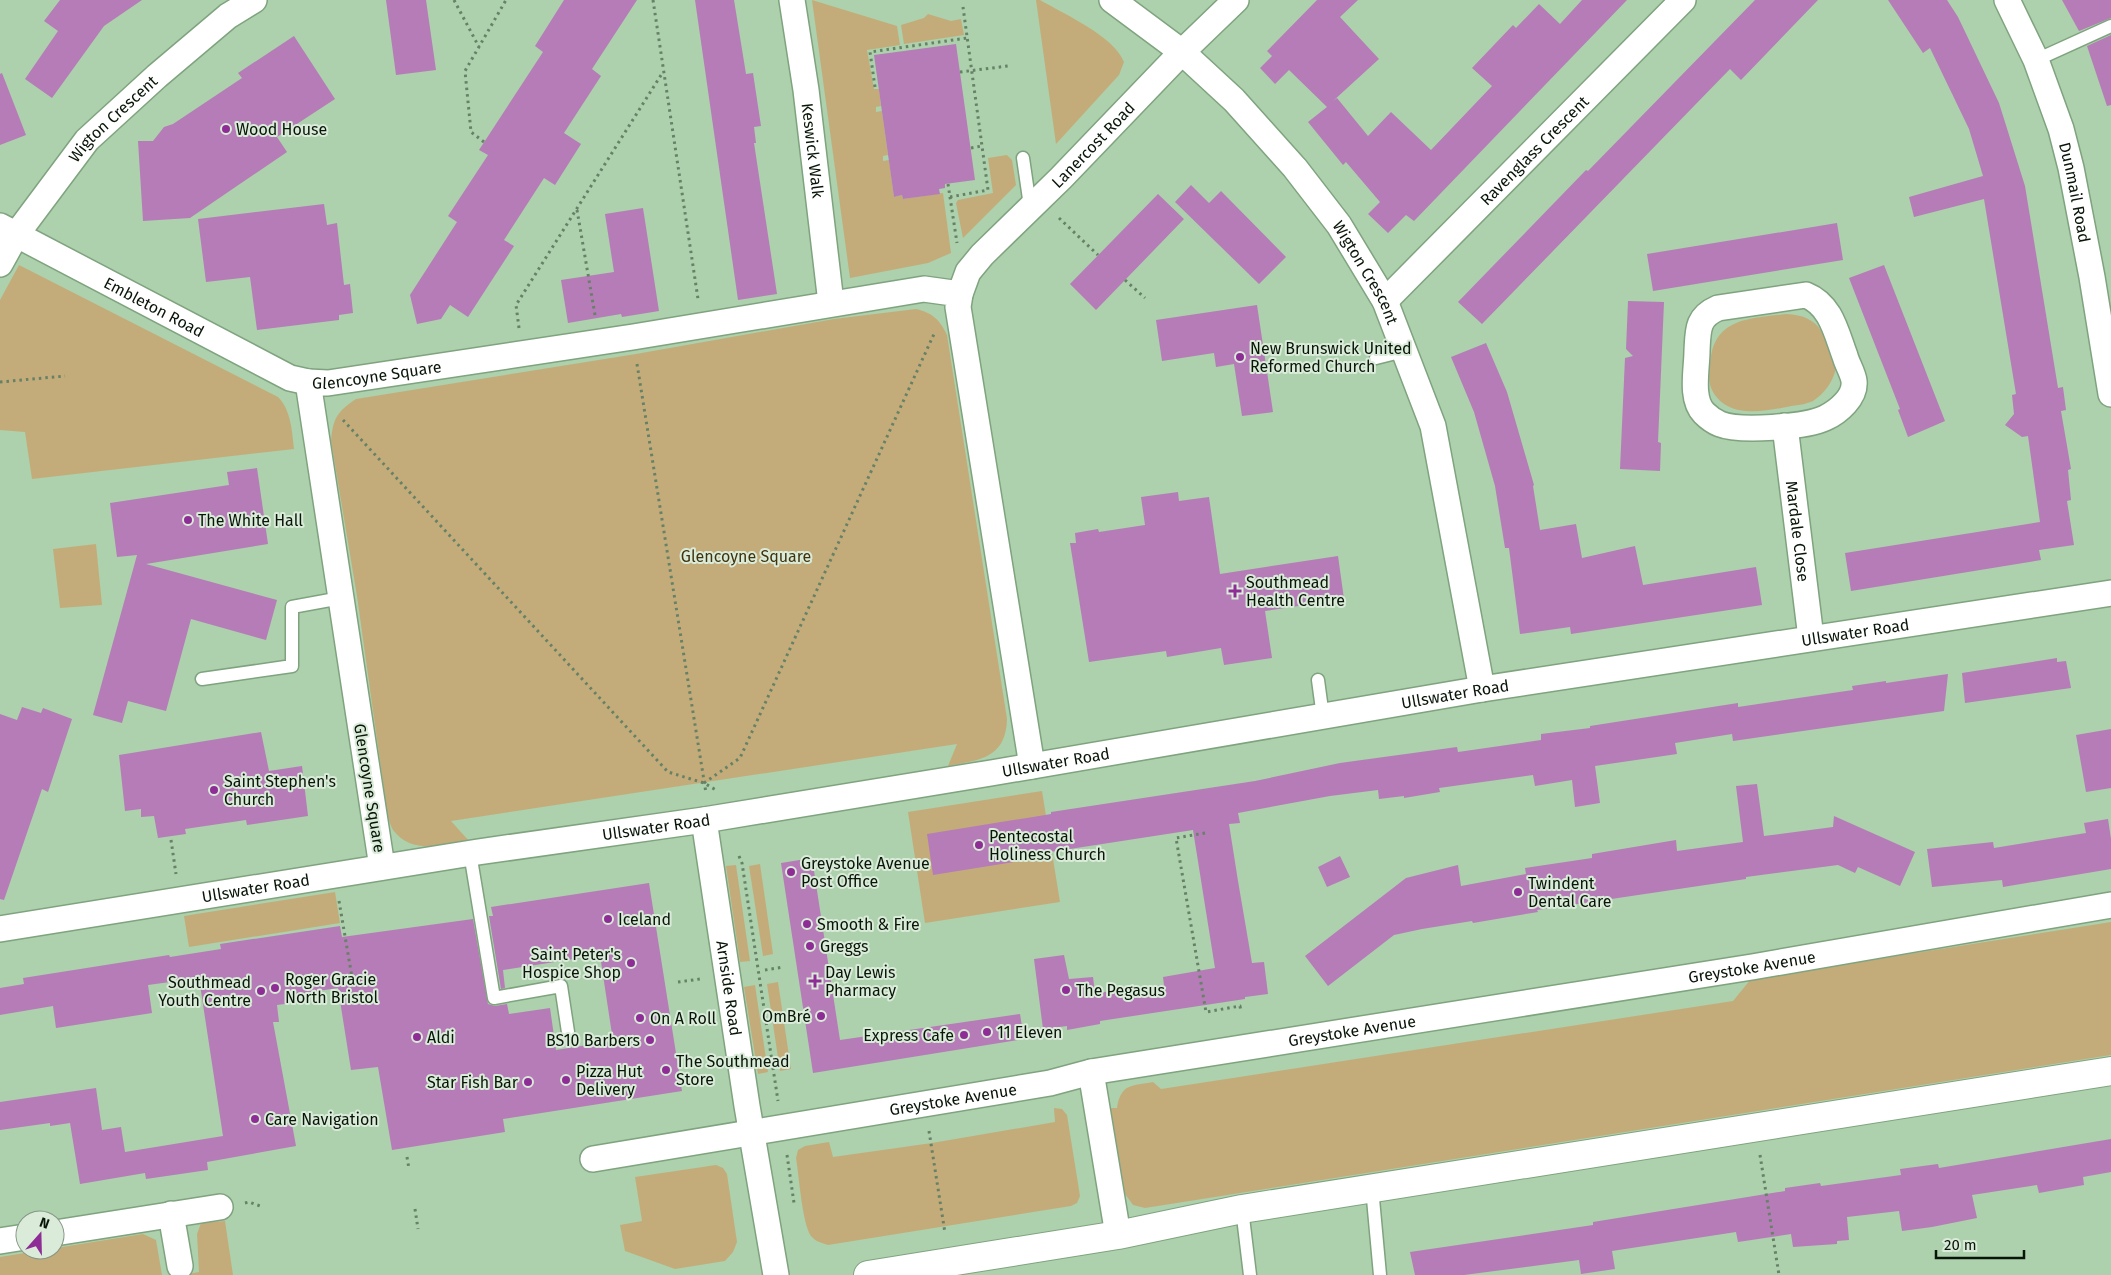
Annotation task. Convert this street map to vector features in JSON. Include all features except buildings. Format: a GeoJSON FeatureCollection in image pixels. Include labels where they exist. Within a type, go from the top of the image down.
{"type":"FeatureCollection","features":[{"type":"Feature","properties":{"kind":"street","name":"Wigton Crescent"},"geometry":{"type":"LineString","coordinates":[[0,264],[8,230],[87,140],[157,76],[228,16],[254,0]]}},
{"type":"Feature","properties":{"kind":"street","name":"Keswick Walk"},"geometry":{"type":"LineString","coordinates":[[792,0],[806,90],[831,303]]}},
{"type":"Feature","properties":{"kind":"street","name":"Wigton Crescent"},"geometry":{"type":"LineString","coordinates":[[1112,0],[1182,52],[1234,100],[1295,168],[1338,225],[1386,301],[1433,426],[1482,689]]}},
{"type":"Feature","properties":{"kind":"street","name":"Lanercost Road"},"geometry":{"type":"LineString","coordinates":[[960,294],[968,272],[1034,202],[1061,178],[1182,52],[1236,0]]}},
{"type":"Feature","properties":{"kind":"street","name":"Ravenglass Crescent"},"geometry":{"type":"LineString","coordinates":[[1386,301],[1684,0]]}},
{"type":"Feature","properties":{"kind":"street","name":"Dunmail Road"},"geometry":{"type":"LineString","coordinates":[[2006,0],[2036,60],[2061,129],[2102,275],[2111,394]]}},
{"type":"Feature","properties":{"kind":"street","name":"Embleton Road"},"geometry":{"type":"LineString","coordinates":[[8,230],[290,378],[308,382]]}},
{"type":"Feature","properties":{"kind":"street","name":"Glencoyne Square"},"geometry":{"type":"LineString","coordinates":[[382,866],[308,382],[328,383],[522,354],[924,289],[960,294]]}},
{"type":"Feature","properties":{"kind":"street"},"geometry":{"type":"LineString","coordinates":[[960,294],[958,307],[1032,766]]}},
{"type":"Feature","properties":{"kind":"street"},"geometry":{"type":"LineString","coordinates":[[1806,295],[1817,299],[1829,314],[1854,382],[1850,395],[1842,408],[1824,418],[1785,426],[1746,428],[1720,424],[1704,413],[1696,398],[1698,327],[1707,313],[1718,308],[1806,295]]}},
{"type":"Feature","properties":{"kind":"street","name":"Mardale Close"},"geometry":{"type":"LineString","coordinates":[[1785,426],[1811,638]]}},
{"type":"Feature","properties":{"kind":"street","name":"Ullswater Road"},"geometry":{"type":"LineString","coordinates":[[0,929],[382,866],[704,820],[1482,689],[2111,593]]}},
{"type":"Feature","properties":{"kind":"street","name":"Arnside Road"},"geometry":{"type":"LineString","coordinates":[[704,820],[766,1223],[776,1275]]}},
{"type":"Feature","properties":{"kind":"street","name":"Greystoke Avenue"},"geometry":{"type":"LineString","coordinates":[[593,1159],[1043,1084],[1091,1072],[1752,967],[2111,905]]}},
{"type":"Feature","properties":{"kind":"street"},"geometry":{"type":"LineString","coordinates":[[868,1275],[923,1271],[950,1262],[1118,1235],[1242,1209],[2111,1070]]}},
{"type":"Feature","properties":{"kind":"street"},"geometry":{"type":"LineString","coordinates":[[1091,1072],[1118,1235]]}},
{"type":"Feature","properties":{"kind":"street"},"geometry":{"type":"LineString","coordinates":[[65,1231],[220,1207]]}},
{"type":"Feature","properties":{"kind":"street"},"geometry":{"type":"LineString","coordinates":[[171,1214],[180,1266]]}},
{"type":"Feature","properties":{"kind":"street"},"geometry":{"type":"LineString","coordinates":[[0,1241],[15,1239]]}},
{"type":"Feature","properties":{"kind":"lane"},"geometry":{"type":"LineString","coordinates":[[2036,60],[2111,26]]}},
{"type":"Feature","properties":{"kind":"lane"},"geometry":{"type":"LineString","coordinates":[[1023,158],[1034,202]]}},
{"type":"Feature","properties":{"kind":"lane"},"geometry":{"type":"LineString","coordinates":[[1376,358],[1404,351]]}},
{"type":"Feature","properties":{"kind":"lane"},"geometry":{"type":"LineString","coordinates":[[202,679],[292,666],[292,607],[341,598]]}},
{"type":"Feature","properties":{"kind":"lane"},"geometry":{"type":"LineString","coordinates":[[1318,680],[1323,717]]}},
{"type":"Feature","properties":{"kind":"lane"},"geometry":{"type":"LineString","coordinates":[[470,853],[494,998],[561,986],[568,1032]]}},
{"type":"Feature","properties":{"kind":"lane"},"geometry":{"type":"LineString","coordinates":[[1372,1188],[1380,1275]]}},
{"type":"Feature","properties":{"kind":"lane"},"geometry":{"type":"LineString","coordinates":[[1242,1209],[1250,1275]]}},
{"type":"Feature","properties":{"kind":"path"},"geometry":{"type":"LineString","coordinates":[[454,0],[479,48]]}},
{"type":"Feature","properties":{"kind":"path"},"geometry":{"type":"LineString","coordinates":[[484,142],[471,132],[465,71],[506,0]]}},
{"type":"Feature","properties":{"kind":"path"},"geometry":{"type":"LineString","coordinates":[[653,0],[702,326]]}},
{"type":"Feature","properties":{"kind":"path"},"geometry":{"type":"LineString","coordinates":[[950,197],[988,190],[964,7]]}},
{"type":"Feature","properties":{"kind":"path"},"geometry":{"type":"LineString","coordinates":[[875,87],[870,52],[967,38]]}},
{"type":"Feature","properties":{"kind":"path"},"geometry":{"type":"LineString","coordinates":[[960,72],[1008,66]]}},
{"type":"Feature","properties":{"kind":"path"},"geometry":{"type":"LineString","coordinates":[[522,354],[516,305],[664,71]]}},
{"type":"Feature","properties":{"kind":"path"},"geometry":{"type":"LineString","coordinates":[[971,148],[982,146]]}},
{"type":"Feature","properties":{"kind":"path"},"geometry":{"type":"LineString","coordinates":[[948,184],[956,239]]}},
{"type":"Feature","properties":{"kind":"path"},"geometry":{"type":"LineString","coordinates":[[1034,202],[1098,255]]}},
{"type":"Feature","properties":{"kind":"path"},"geometry":{"type":"LineString","coordinates":[[577,209],[599,342]]}},
{"type":"Feature","properties":{"kind":"path"},"geometry":{"type":"LineString","coordinates":[[1125,280],[1145,298]]}},
{"type":"Feature","properties":{"kind":"path"},"geometry":{"type":"LineString","coordinates":[[704,783],[740,758],[938,326],[960,294]]}},
{"type":"Feature","properties":{"kind":"path"},"geometry":{"type":"LineString","coordinates":[[633,337],[708,806],[704,820]]}},
{"type":"Feature","properties":{"kind":"path"},"geometry":{"type":"LineString","coordinates":[[0,382],[65,376]]}},
{"type":"Feature","properties":{"kind":"path"},"geometry":{"type":"LineString","coordinates":[[342,418],[668,772],[704,783]]}},
{"type":"Feature","properties":{"kind":"path"},"geometry":{"type":"LineString","coordinates":[[1205,832],[1176,838],[1206,1012],[1240,1006],[1241,1012]]}},
{"type":"Feature","properties":{"kind":"path"},"geometry":{"type":"LineString","coordinates":[[171,840],[172,849]]}},
{"type":"Feature","properties":{"kind":"path"},"geometry":{"type":"LineString","coordinates":[[736,850],[742,863],[778,1102],[782,1108]]}},
{"type":"Feature","properties":{"kind":"path"},"geometry":{"type":"LineString","coordinates":[[335,874],[354,989]]}},
{"type":"Feature","properties":{"kind":"path"},"geometry":{"type":"LineString","coordinates":[[765,970],[784,967]]}},
{"type":"Feature","properties":{"kind":"path"},"geometry":{"type":"LineString","coordinates":[[678,982],[706,978]]}},
{"type":"Feature","properties":{"kind":"path"},"geometry":{"type":"LineString","coordinates":[[928,1125],[950,1262]]}},
{"type":"Feature","properties":{"kind":"path"},"geometry":{"type":"LineString","coordinates":[[1757,1127],[1761,1172],[1779,1275]]}},
{"type":"Feature","properties":{"kind":"path"},"geometry":{"type":"LineString","coordinates":[[788,1148],[787,1158],[795,1209]]}},
{"type":"Feature","properties":{"kind":"path"},"geometry":{"type":"LineString","coordinates":[[407,1157],[409,1169]]}},
{"type":"Feature","properties":{"kind":"path"},"geometry":{"type":"LineString","coordinates":[[415,1209],[418,1229]]}},
{"type":"Feature","properties":{"kind":"green space"},"geometry":{"type":"Polygon","coordinates":[[[812,0],[897,26],[900,45],[867,50],[874,89],[879,89],[881,106],[876,107],[876,112],[882,111],[888,155],[883,156],[883,161],[889,160],[894,197],[902,195],[903,199],[943,193],[951,253],[928,263],[850,278],[812,0]]]}},
{"type":"Feature","properties":{"kind":"green space"},"geometry":{"type":"Polygon","coordinates":[[[1036,0],[1040,0],[1087,26],[1110,43],[1119,52],[1124,62],[1119,75],[1056,144],[1036,0]]]}},
{"type":"Feature","properties":{"kind":"green space"},"geometry":{"type":"Polygon","coordinates":[[[928,14],[951,21],[961,19],[964,35],[904,44],[901,25],[924,18],[928,14]]]}},
{"type":"Feature","properties":{"kind":"green space"},"geometry":{"type":"Polygon","coordinates":[[[1007,155],[1012,160],[1016,185],[963,238],[956,203],[958,200],[993,193],[988,158],[1007,155]]]}},
{"type":"Feature","properties":{"kind":"green space"},"geometry":{"type":"Polygon","coordinates":[[[19,265],[278,397],[288,414],[294,449],[32,479],[25,432],[0,430],[0,300],[19,265]]]}},
{"type":"Feature","properties":{"kind":"green space","name":"Glencoyne Square"},"geometry":{"type":"Polygon","coordinates":[[[916,309],[935,318],[942,325],[947,335],[1007,719],[1002,742],[996,749],[980,759],[948,766],[957,744],[451,821],[469,841],[438,846],[418,846],[401,838],[393,830],[387,811],[357,596],[331,441],[333,427],[340,412],[356,399],[636,354],[834,319],[916,309]]]}},
{"type":"Feature","properties":{"kind":"green space"},"geometry":{"type":"Polygon","coordinates":[[[1786,314],[1798,315],[1808,319],[1821,330],[1836,367],[1828,387],[1813,401],[1800,405],[1745,411],[1726,405],[1718,399],[1710,386],[1711,356],[1715,343],[1729,327],[1739,322],[1786,314]]]}},
{"type":"Feature","properties":{"kind":"green space"},"geometry":{"type":"Polygon","coordinates":[[[96,544],[102,605],[60,608],[53,549],[96,544]]]}},
{"type":"Feature","properties":{"kind":"green space"},"geometry":{"type":"Polygon","coordinates":[[[1042,791],[1060,902],[925,923],[908,812],[1042,791]]]}},
{"type":"Feature","properties":{"kind":"green space"},"geometry":{"type":"Polygon","coordinates":[[[760,864],[773,954],[763,956],[749,866],[760,864]]]}},
{"type":"Feature","properties":{"kind":"green space"},"geometry":{"type":"Polygon","coordinates":[[[736,865],[750,961],[740,962],[726,866],[736,865]]]}},
{"type":"Feature","properties":{"kind":"green space"},"geometry":{"type":"Polygon","coordinates":[[[335,892],[340,923],[189,947],[184,916],[335,892]]]}},
{"type":"Feature","properties":{"kind":"green space"},"geometry":{"type":"Polygon","coordinates":[[[2111,922],[2111,1055],[1145,1208],[1133,1205],[1125,1194],[1108,1108],[1117,1108],[1121,1094],[1133,1085],[1153,1082],[1161,1089],[1733,1001],[1751,979],[2111,922]]]}},
{"type":"Feature","properties":{"kind":"green space"},"geometry":{"type":"Polygon","coordinates":[[[778,982],[791,1069],[780,1071],[767,984],[778,982]]]}},
{"type":"Feature","properties":{"kind":"green space"},"geometry":{"type":"Polygon","coordinates":[[[755,985],[768,1072],[758,1074],[744,987],[755,985]]]}},
{"type":"Feature","properties":{"kind":"green space"},"geometry":{"type":"Polygon","coordinates":[[[1054,1108],[1062,1109],[1067,1115],[1080,1196],[1077,1203],[1071,1206],[828,1245],[817,1241],[811,1236],[805,1221],[796,1158],[798,1150],[805,1146],[829,1142],[833,1157],[932,1143],[1055,1122],[1054,1108]]]}},
{"type":"Feature","properties":{"kind":"green space"},"geometry":{"type":"Polygon","coordinates":[[[716,1165],[723,1168],[727,1174],[737,1242],[733,1252],[725,1261],[675,1269],[625,1251],[620,1225],[642,1221],[635,1177],[716,1165]]]}},
{"type":"Feature","properties":{"kind":"green space"},"geometry":{"type":"Polygon","coordinates":[[[225,1221],[233,1275],[183,1275],[199,1272],[197,1234],[201,1223],[225,1221]]]}},
{"type":"Feature","properties":{"kind":"green space"},"geometry":{"type":"Polygon","coordinates":[[[143,1234],[156,1240],[162,1275],[0,1275],[0,1257],[15,1255],[15,1260],[65,1260],[65,1247],[143,1234]]]}},
{"type":"Feature","properties":{"kind":"place","name":"Wood House"},"geometry":{"type":"Point","coordinates":[226,129]}},
{"type":"Feature","properties":{"kind":"place","name":"New Brunswick United Reformed Church"},"geometry":{"type":"Point","coordinates":[1240,357]}},
{"type":"Feature","properties":{"kind":"place","name":"The White Hall"},"geometry":{"type":"Point","coordinates":[188,520]}},
{"type":"Feature","properties":{"kind":"place","name":"Southmead Health Centre"},"geometry":{"type":"Point","coordinates":[1235,591]}},
{"type":"Feature","properties":{"kind":"place","name":"Saint Stephen's Church"},"geometry":{"type":"Point","coordinates":[214,790]}},
{"type":"Feature","properties":{"kind":"place","name":"Pentecostal Holiness Church"},"geometry":{"type":"Point","coordinates":[979,845]}},
{"type":"Feature","properties":{"kind":"place","name":"Greystoke Avenue Post Office"},"geometry":{"type":"Point","coordinates":[791,872]}},
{"type":"Feature","properties":{"kind":"place","name":"Twindent Dental Care"},"geometry":{"type":"Point","coordinates":[1518,892]}},
{"type":"Feature","properties":{"kind":"place","name":"Iceland"},"geometry":{"type":"Point","coordinates":[608,919]}},
{"type":"Feature","properties":{"kind":"place","name":"Smooth & Fire"},"geometry":{"type":"Point","coordinates":[807,924]}},
{"type":"Feature","properties":{"kind":"place","name":"Greggs"},"geometry":{"type":"Point","coordinates":[810,946]}},
{"type":"Feature","properties":{"kind":"place","name":"Saint Peter's Hospice Shop"},"geometry":{"type":"Point","coordinates":[631,963]}},
{"type":"Feature","properties":{"kind":"place","name":"Day Lewis Pharmacy"},"geometry":{"type":"Point","coordinates":[815,981]}},
{"type":"Feature","properties":{"kind":"place","name":"Roger Gracie North Bristol"},"geometry":{"type":"Point","coordinates":[275,988]}},
{"type":"Feature","properties":{"kind":"place","name":"The Pegasus"},"geometry":{"type":"Point","coordinates":[1066,990]}},
{"type":"Feature","properties":{"kind":"place","name":"Southmead Youth Centre"},"geometry":{"type":"Point","coordinates":[261,991]}},
{"type":"Feature","properties":{"kind":"place","name":"OmBré"},"geometry":{"type":"Point","coordinates":[821,1016]}},
{"type":"Feature","properties":{"kind":"place","name":"On A Roll"},"geometry":{"type":"Point","coordinates":[640,1018]}},
{"type":"Feature","properties":{"kind":"place","name":"11 Eleven"},"geometry":{"type":"Point","coordinates":[987,1032]}},
{"type":"Feature","properties":{"kind":"place","name":"Express Cafe"},"geometry":{"type":"Point","coordinates":[964,1035]}},
{"type":"Feature","properties":{"kind":"place","name":"Aldi"},"geometry":{"type":"Point","coordinates":[417,1037]}},
{"type":"Feature","properties":{"kind":"place","name":"BS10 Barbers"},"geometry":{"type":"Point","coordinates":[650,1040]}},
{"type":"Feature","properties":{"kind":"place","name":"The Southmead Store"},"geometry":{"type":"Point","coordinates":[666,1070]}},
{"type":"Feature","properties":{"kind":"place","name":"Pizza Hut Delivery"},"geometry":{"type":"Point","coordinates":[566,1080]}},
{"type":"Feature","properties":{"kind":"place","name":"Star Fish Bar"},"geometry":{"type":"Point","coordinates":[528,1082]}},
{"type":"Feature","properties":{"kind":"place","name":"Care Navigation"},"geometry":{"type":"Point","coordinates":[255,1119]}}]}
